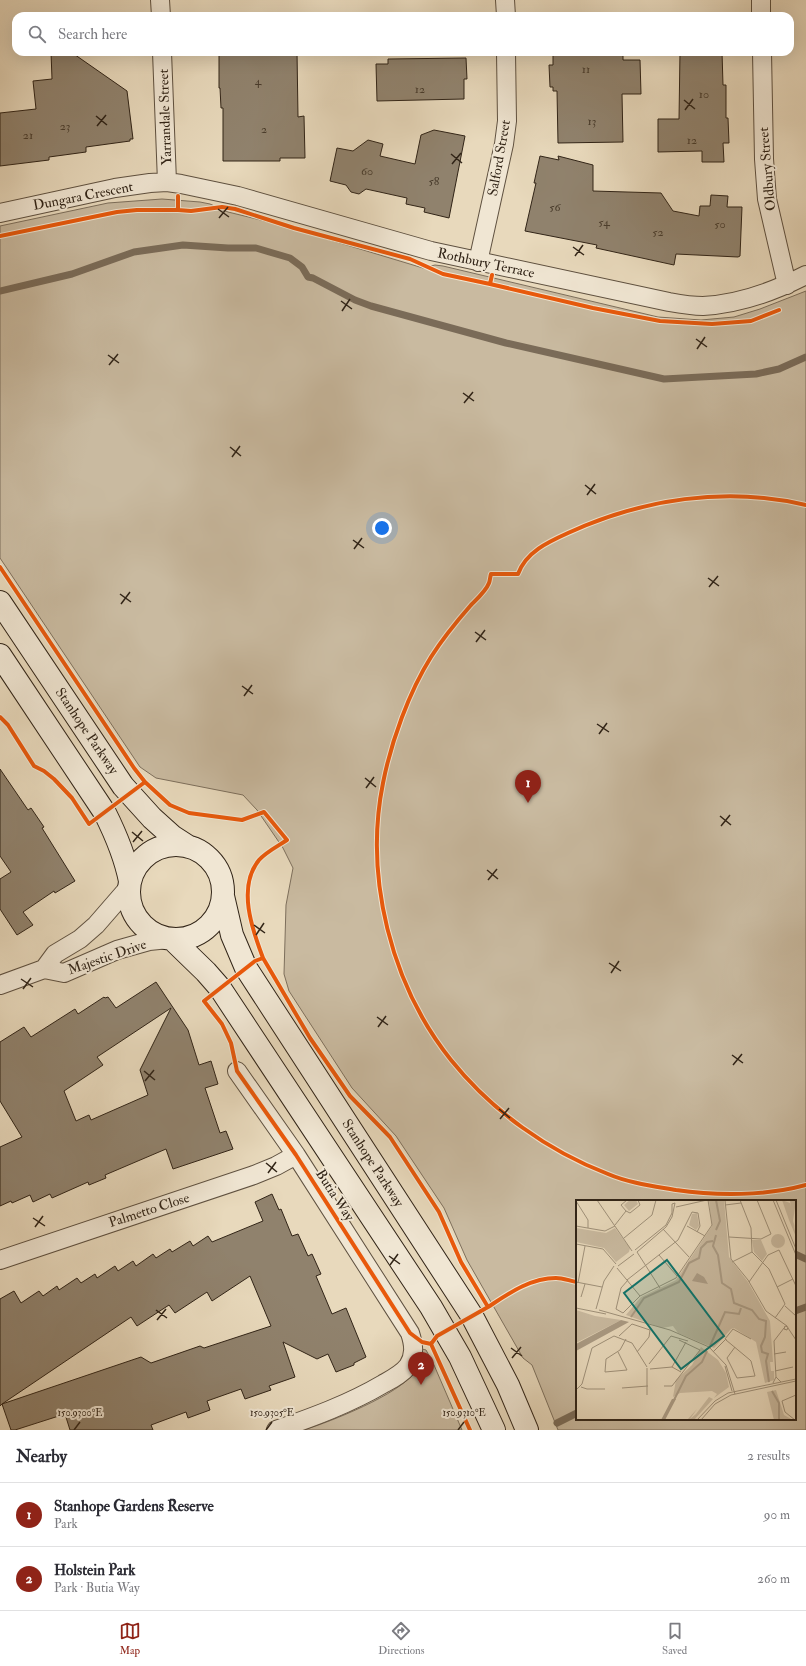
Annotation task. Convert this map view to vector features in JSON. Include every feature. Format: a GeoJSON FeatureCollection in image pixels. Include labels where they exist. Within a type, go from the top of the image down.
{"type":"FeatureCollection","features":[{"type":"Feature","properties":{"kind":"main road","name":"Stanhope Parkway"},"geometry":{"type":"LineString","coordinates":[[0,602],[123,786],[152,818],[172,836],[188,847]]}},
{"type":"Feature","properties":{"kind":"main road"},"geometry":{"type":"LineString","coordinates":[[0,656],[105,813],[116,834],[126,860],[129,899],[132,910],[147,930],[158,936],[171,939],[183,939],[193,936],[210,925],[216,916],[223,896],[220,878],[215,866],[205,856],[188,847],[176,845],[164,846],[152,851],[142,859],[134,869],[129,884]]}},
{"type":"Feature","properties":{"kind":"main road","name":"Stanhope Parkway"},"geometry":{"type":"LineString","coordinates":[[223,896],[232,935],[246,968],[472,1316],[508,1385],[525,1425]]}},
{"type":"Feature","properties":{"kind":"main road"},"geometry":{"type":"LineString","coordinates":[[171,939],[206,972],[220,988],[431,1307],[460,1358],[494,1430]]}},
{"type":"Feature","properties":{"kind":"street"},"geometry":{"type":"LineString","coordinates":[[160,0],[161,12]]}},
{"type":"Feature","properties":{"kind":"street"},"geometry":{"type":"LineString","coordinates":[[506,0],[506,12]]}},
{"type":"Feature","properties":{"kind":"street"},"geometry":{"type":"LineString","coordinates":[[760,0],[761,12]]}},
{"type":"Feature","properties":{"kind":"street","name":"Yarrandale Street"},"geometry":{"type":"LineString","coordinates":[[162,56],[167,182]]}},
{"type":"Feature","properties":{"kind":"street","name":"Salford Street"},"geometry":{"type":"LineString","coordinates":[[478,262],[505,137],[507,121],[506,56]]}},
{"type":"Feature","properties":{"kind":"street","name":"Oldbury Street"},"geometry":{"type":"LineString","coordinates":[[762,56],[764,159],[767,199],[787,285]]}},
{"type":"Feature","properties":{"kind":"street","name":"Dungara Crescent"},"geometry":{"type":"LineString","coordinates":[[0,213],[115,188],[167,182]]}},
{"type":"Feature","properties":{"kind":"street","name":"Rothbury Terrace"},"geometry":{"type":"LineString","coordinates":[[167,182],[238,196],[432,251],[478,262],[669,302],[702,306],[729,302],[787,285],[806,275]]}},
{"type":"Feature","properties":{"kind":"street","name":"Majestic Drive"},"geometry":{"type":"LineString","coordinates":[[129,884],[96,925],[80,939],[55,954],[44,969],[64,973],[117,950],[150,941],[171,939]]}},
{"type":"Feature","properties":{"kind":"street"},"geometry":{"type":"LineString","coordinates":[[0,985],[44,969]]}},
{"type":"Feature","properties":{"kind":"street","name":"Butia Way"},"geometry":{"type":"LineString","coordinates":[[237,1071],[296,1155],[410,1333],[414,1345],[413,1355],[408,1366],[400,1374],[340,1406],[276,1430]]}},
{"type":"Feature","properties":{"kind":"street","name":"Palmetto Close"},"geometry":{"type":"LineString","coordinates":[[0,1260],[254,1175],[276,1166],[296,1155]]}},
{"type":"Feature","properties":{"kind":"shaded area"},"geometry":{"type":"Polygon","coordinates":[[[162,199],[200,202],[210,204],[228,212],[277,224],[423,268],[435,265],[443,266],[658,317],[701,320],[734,317],[760,309],[806,291],[806,1430],[558,1430],[532,1365],[523,1358],[467,1260],[444,1208],[396,1136],[352,1088],[289,991],[284,974],[286,905],[293,868],[283,848],[257,810],[243,795],[156,778],[140,767],[0,558],[0,226],[108,203],[162,199]]]}},
{"type":"Feature","properties":{"kind":"shaded area"},"geometry":{"type":"Polygon","coordinates":[[[422,1349],[426,1350],[434,1365],[462,1430],[304,1430],[347,1414],[394,1390],[415,1372],[420,1361],[422,1349]]]}},
{"type":"Feature","properties":{"kind":"building"},"geometry":{"type":"Polygon","coordinates":[[[51,56],[77,56],[127,91],[133,139],[130,139],[130,141],[86,147],[86,152],[49,157],[49,160],[0,166],[0,113],[36,109],[33,81],[52,79],[51,56]]]}},
{"type":"Feature","properties":{"kind":"building"},"geometry":{"type":"Polygon","coordinates":[[[219,56],[297,56],[298,117],[304,116],[305,158],[280,158],[280,161],[223,161],[223,108],[221,108],[219,88],[219,56]]]}},
{"type":"Feature","properties":{"kind":"building"},"geometry":{"type":"Polygon","coordinates":[[[553,56],[623,56],[623,60],[640,60],[641,94],[622,94],[623,142],[558,143],[557,91],[553,91],[553,87],[550,87],[549,65],[553,65],[553,56]]]}},
{"type":"Feature","properties":{"kind":"building"},"geometry":{"type":"Polygon","coordinates":[[[680,56],[722,56],[723,85],[726,85],[726,118],[728,118],[729,143],[723,143],[724,162],[702,162],[702,151],[658,152],[658,119],[679,119],[680,56]]]}},
{"type":"Feature","properties":{"kind":"building"},"geometry":{"type":"Polygon","coordinates":[[[466,58],[467,79],[464,79],[464,99],[377,101],[376,64],[388,64],[388,59],[466,58]]]}},
{"type":"Feature","properties":{"kind":"building"},"geometry":{"type":"Polygon","coordinates":[[[434,130],[465,136],[449,218],[424,212],[425,208],[406,204],[407,198],[366,189],[359,194],[351,192],[346,185],[330,181],[337,148],[353,151],[368,140],[383,144],[380,156],[415,164],[421,135],[434,130]]]}},
{"type":"Feature","properties":{"kind":"building"},"geometry":{"type":"Polygon","coordinates":[[[540,156],[559,160],[558,156],[593,165],[593,191],[661,193],[673,211],[699,216],[700,206],[710,206],[711,195],[728,196],[727,207],[742,207],[740,256],[676,254],[674,265],[596,248],[597,245],[525,231],[536,183],[534,183],[540,156]]]}},
{"type":"Feature","properties":{"kind":"building"},"geometry":{"type":"Polygon","coordinates":[[[0,769],[28,810],[31,808],[44,827],[42,828],[75,881],[55,893],[54,891],[23,912],[33,925],[17,935],[0,909],[0,879],[11,872],[0,856],[0,769]]]}},
{"type":"Feature","properties":{"kind":"building"},"geometry":{"type":"Polygon","coordinates":[[[156,982],[188,1030],[199,1065],[211,1061],[218,1084],[205,1088],[220,1133],[226,1131],[233,1149],[173,1169],[166,1149],[105,1175],[106,1178],[89,1185],[88,1182],[52,1198],[50,1194],[33,1202],[30,1195],[12,1203],[11,1201],[0,1206],[0,1147],[22,1137],[0,1101],[0,1042],[24,1027],[31,1037],[75,1009],[78,1014],[104,997],[108,997],[116,1008],[156,982]],[[171,1008],[97,1057],[103,1065],[64,1091],[76,1121],[89,1115],[91,1120],[148,1095],[140,1070],[171,1008]]]}},
{"type":"Feature","properties":{"kind":"building"},"geometry":{"type":"Polygon","coordinates":[[[272,1194],[279,1210],[281,1209],[292,1236],[298,1234],[308,1256],[312,1254],[321,1274],[316,1276],[332,1314],[346,1308],[366,1357],[354,1363],[354,1365],[336,1372],[328,1354],[317,1359],[283,1342],[295,1377],[269,1386],[271,1390],[245,1399],[241,1389],[207,1401],[210,1410],[188,1418],[186,1412],[151,1425],[153,1430],[70,1430],[65,1414],[11,1430],[2,1404],[0,1406],[0,1299],[14,1291],[21,1303],[39,1291],[43,1296],[57,1286],[59,1290],[77,1278],[81,1283],[95,1274],[97,1278],[115,1266],[118,1271],[133,1261],[136,1266],[153,1254],[156,1258],[170,1249],[172,1252],[190,1241],[193,1246],[208,1236],[212,1242],[263,1221],[255,1202],[272,1194]],[[250,1276],[212,1301],[207,1292],[175,1313],[169,1305],[137,1326],[131,1317],[2,1404],[141,1357],[151,1363],[200,1346],[204,1348],[271,1326],[250,1276]]]}},
{"type":"Feature","properties":{"kind":"waterway"},"geometry":{"type":"LineString","coordinates":[[0,291],[72,274],[134,252],[183,245],[256,248],[290,258],[302,267],[308,277],[313,278],[355,300],[371,306],[506,343],[664,379],[756,374],[779,369],[806,357]]}},
{"type":"Feature","properties":{"kind":"waterway"},"geometry":{"type":"LineString","coordinates":[[796,1254],[806,1259]]}},
{"type":"Feature","properties":{"kind":"waterway"},"geometry":{"type":"LineString","coordinates":[[796,1311],[806,1307]]}},
{"type":"Feature","properties":{"kind":"waterway"},"geometry":{"type":"LineString","coordinates":[[557,1423],[576,1414]]}},
{"type":"Feature","properties":{"kind":"cycle path"},"geometry":{"type":"LineString","coordinates":[[178,196],[178,210],[191,211],[222,207],[235,209],[294,228],[410,259],[443,274],[490,284]]}},
{"type":"Feature","properties":{"kind":"cycle path"},"geometry":{"type":"LineString","coordinates":[[0,236],[117,212],[137,210],[178,210]]}},
{"type":"Feature","properties":{"kind":"cycle path"},"geometry":{"type":"LineString","coordinates":[[492,275],[490,284],[593,308],[660,321],[712,324],[751,321],[779,310]]}},
{"type":"Feature","properties":{"kind":"cycle path"},"geometry":{"type":"LineString","coordinates":[[806,505],[776,499],[745,497],[685,499],[655,504],[596,521],[553,540],[532,554],[526,560],[518,574],[491,574],[486,589],[455,623],[440,643],[423,671],[408,701],[386,767],[378,819],[377,855],[380,892],[387,929],[398,964],[412,998],[430,1030],[451,1060],[467,1079],[484,1096],[522,1128],[564,1154],[586,1165],[624,1180],[641,1184],[692,1192],[725,1194],[758,1193],[791,1189],[806,1185]]}},
{"type":"Feature","properties":{"kind":"cycle path"},"geometry":{"type":"LineString","coordinates":[[0,567],[134,768],[145,782]]}},
{"type":"Feature","properties":{"kind":"cycle path"},"geometry":{"type":"LineString","coordinates":[[0,717],[8,725],[34,766],[44,771],[54,779],[72,798],[89,824],[145,782],[170,805],[189,813],[242,820],[264,812],[287,840],[259,860],[252,871],[249,883],[248,895],[251,921],[263,958],[255,961],[204,1001],[222,1024],[231,1043],[237,1071],[296,1155],[410,1333],[422,1342],[431,1344]]}},
{"type":"Feature","properties":{"kind":"cycle path"},"geometry":{"type":"LineString","coordinates":[[263,958],[310,1038],[350,1096],[390,1137],[439,1212],[461,1262],[488,1307],[437,1336],[431,1344]]}},
{"type":"Feature","properties":{"kind":"cycle path"},"geometry":{"type":"LineString","coordinates":[[488,1307],[503,1297],[537,1281],[561,1278],[576,1282]]}},
{"type":"Feature","properties":{"kind":"cycle path"},"geometry":{"type":"LineString","coordinates":[[431,1344],[470,1430]]}},
{"type":"Feature","properties":{"kind":"place","name":"Stanhope Gardens Reserve"},"geometry":{"type":"Point","coordinates":[528,803]}},
{"type":"Feature","properties":{"kind":"place","name":"Holstein Park"},"geometry":{"type":"Point","coordinates":[421,1385]}}]}
